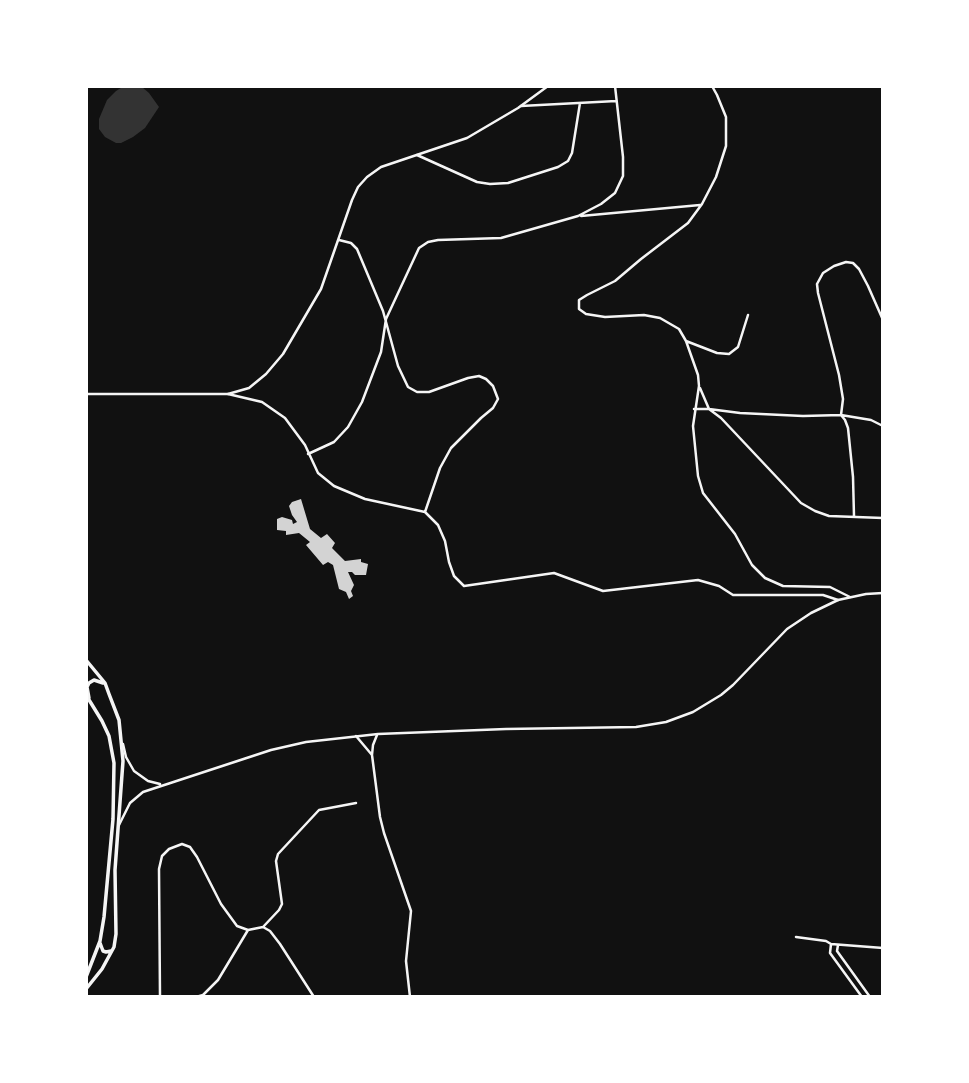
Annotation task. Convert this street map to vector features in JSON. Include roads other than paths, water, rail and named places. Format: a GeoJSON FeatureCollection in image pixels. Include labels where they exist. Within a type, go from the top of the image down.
{"type":"FeatureCollection","features":[{"type":"Feature","properties":{"kind":"main road"},"geometry":{"type":"LineString","coordinates":[[86,660],[105,683],[119,720],[123,774],[115,870],[116,934],[113,950],[86,989]]}},
{"type":"Feature","properties":{"kind":"main road"},"geometry":{"type":"LineString","coordinates":[[90,701],[87,690],[89,683],[94,680],[105,683]]}},
{"type":"Feature","properties":{"kind":"main road"},"geometry":{"type":"LineString","coordinates":[[86,695],[109,736],[114,763],[113,819],[104,917],[100,941],[86,977]]}},
{"type":"Feature","properties":{"kind":"main road"},"geometry":{"type":"LineString","coordinates":[[100,941],[103,951],[113,950]]}},
{"type":"Feature","properties":{"kind":"street"},"geometry":{"type":"LineString","coordinates":[[228,394],[249,388],[266,374],[283,354],[321,289],[352,200],[367,177],[381,167],[467,138],[521,106],[548,86]]}},
{"type":"Feature","properties":{"kind":"street"},"geometry":{"type":"LineString","coordinates":[[578,216],[615,193],[623,176],[622,137],[615,86]]}},
{"type":"Feature","properties":{"kind":"street"},"geometry":{"type":"LineString","coordinates":[[712,86],[726,117],[726,146],[716,177],[702,204],[688,223],[615,281],[579,300],[579,309],[586,314],[606,317],[644,315],[660,318],[679,329],[698,375],[693,426],[698,476],[703,493],[735,534],[751,565],[765,578],[783,586],[831,587],[850,597]]}},
{"type":"Feature","properties":{"kind":"street"},"geometry":{"type":"LineString","coordinates":[[521,106],[616,101]]}},
{"type":"Feature","properties":{"kind":"street"},"geometry":{"type":"LineString","coordinates":[[415,155],[477,182],[508,183],[558,167],[568,161],[572,153],[580,103]]}},
{"type":"Feature","properties":{"kind":"street"},"geometry":{"type":"LineString","coordinates":[[309,454],[334,442],[348,427],[362,402],[381,352],[386,319],[419,248],[428,242],[457,238],[501,238],[578,216],[702,204]]}},
{"type":"Feature","properties":{"kind":"street"},"geometry":{"type":"LineString","coordinates":[[338,240],[351,243],[357,248],[386,319],[398,366],[408,387],[417,392],[429,393],[479,376],[493,386],[498,399],[493,408],[451,448],[440,468],[425,512]]}},
{"type":"Feature","properties":{"kind":"street"},"geometry":{"type":"LineString","coordinates":[[854,516],[848,428],[841,415],[843,399],[839,375],[818,293],[817,284],[823,273],[846,262],[853,263],[868,286],[883,320]]}},
{"type":"Feature","properties":{"kind":"street"},"geometry":{"type":"LineString","coordinates":[[686,341],[717,353],[729,354],[738,347],[748,315]]}},
{"type":"Feature","properties":{"kind":"street"},"geometry":{"type":"LineString","coordinates":[[699,386],[709,409],[721,418],[801,503],[829,516],[883,518]]}},
{"type":"Feature","properties":{"kind":"street"},"geometry":{"type":"LineString","coordinates":[[86,394],[228,394],[262,402],[285,418],[305,445],[317,473],[334,486],[365,499],[425,512],[438,525],[454,576],[464,586],[554,573],[603,591],[698,580],[719,586],[733,595],[823,595],[838,600]]}},
{"type":"Feature","properties":{"kind":"street"},"geometry":{"type":"LineString","coordinates":[[694,409],[803,416],[841,415],[871,420],[883,426]]}},
{"type":"Feature","properties":{"kind":"street"},"geometry":{"type":"LineString","coordinates":[[118,825],[134,799],[143,792],[289,745],[378,734],[636,727],[666,722],[693,712],[714,700],[733,685],[788,629],[811,613],[838,600],[883,593]]}},
{"type":"Feature","properties":{"kind":"street"},"geometry":{"type":"LineString","coordinates":[[378,734],[372,755],[380,817],[411,911],[406,961],[410,997]]}},
{"type":"Feature","properties":{"kind":"street"},"geometry":{"type":"LineString","coordinates":[[356,736],[372,755]]}},
{"type":"Feature","properties":{"kind":"street"},"geometry":{"type":"LineString","coordinates":[[122,742],[126,757],[135,771],[148,781],[164,784]]}},
{"type":"Feature","properties":{"kind":"street"},"geometry":{"type":"LineString","coordinates":[[160,997],[159,869],[162,856],[169,849],[182,844],[190,847],[221,904],[237,926],[248,930],[263,927],[282,904],[276,861],[278,854],[319,810],[356,803]]}},
{"type":"Feature","properties":{"kind":"street"},"geometry":{"type":"LineString","coordinates":[[263,927],[280,944],[314,997]]}},
{"type":"Feature","properties":{"kind":"street"},"geometry":{"type":"LineString","coordinates":[[196,997],[203,995],[218,981],[248,930]]}},
{"type":"Feature","properties":{"kind":"street"},"geometry":{"type":"LineString","coordinates":[[796,937],[831,944],[883,948]]}},
{"type":"Feature","properties":{"kind":"street"},"geometry":{"type":"LineString","coordinates":[[831,944],[830,953],[862,997]]}},
{"type":"Feature","properties":{"kind":"street"},"geometry":{"type":"LineString","coordinates":[[838,944],[837,951],[870,997]]}}]}
